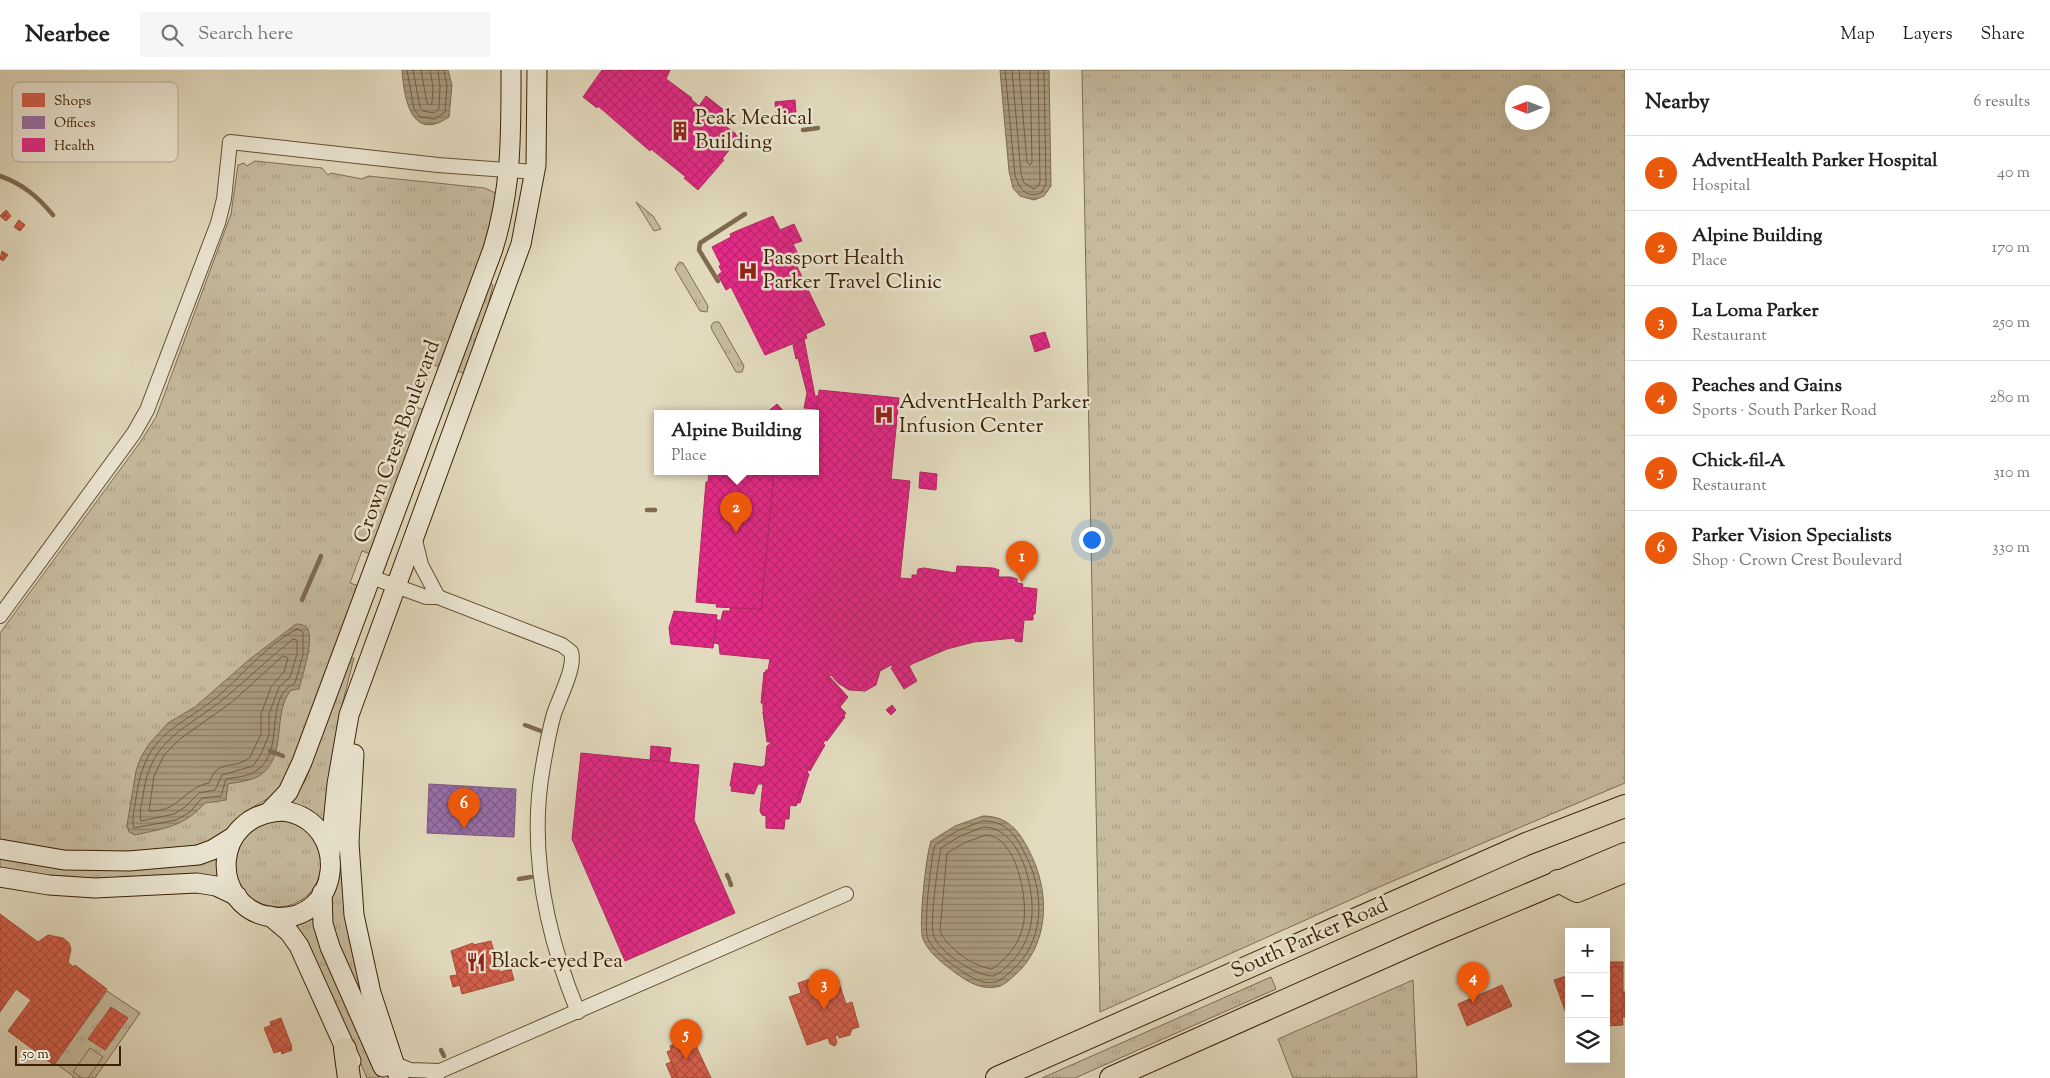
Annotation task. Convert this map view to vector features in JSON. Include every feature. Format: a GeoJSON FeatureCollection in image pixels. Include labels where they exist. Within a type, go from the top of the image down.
{"type":"FeatureCollection","features":[{"type":"Feature","properties":{"kind":"highway","name":"South Parker Road"},"geometry":{"type":"LineString","coordinates":[[998,1078],[1526,844],[1625,806]]}},
{"type":"Feature","properties":{"kind":"highway"},"geometry":{"type":"LineString","coordinates":[[1111,1078],[1625,854]]}},
{"type":"Feature","properties":{"kind":"highway"},"geometry":{"type":"LineString","coordinates":[[1558,882],[1577,891],[1625,871]]}},
{"type":"Feature","properties":{"kind":"highway"},"geometry":{"type":"LineString","coordinates":[[345,1049],[349,1078]]}},
{"type":"Feature","properties":{"kind":"main road","name":"Crown Crest Boulevard"},"geometry":{"type":"LineString","coordinates":[[269,812],[288,792],[296,778],[495,242],[510,170],[512,70]]}},
{"type":"Feature","properties":{"kind":"main road"},"geometry":{"type":"LineString","coordinates":[[0,877],[49,885],[94,888],[197,883],[216,886],[237,896],[252,909],[270,916],[286,917],[303,914],[314,905],[322,893],[329,876],[330,854],[347,723],[395,586],[517,259],[529,210],[535,172],[537,70]]}},
{"type":"Feature","properties":{"kind":"main road"},"geometry":{"type":"LineString","coordinates":[[367,670],[351,778],[349,842],[351,887],[358,939],[368,985],[394,1073]]}},
{"type":"Feature","properties":{"kind":"main road"},"geometry":{"type":"LineString","coordinates":[[0,849],[64,860],[129,861],[198,855],[212,850],[233,837],[246,822],[269,812],[289,812],[307,820],[322,834],[330,854]]}},
{"type":"Feature","properties":{"kind":"main road"},"geometry":{"type":"LineString","coordinates":[[233,837],[226,855],[226,867],[230,885],[237,896]]}},
{"type":"Feature","properties":{"kind":"main road"},"geometry":{"type":"LineString","coordinates":[[322,893],[323,924],[330,947],[394,1073]]}},
{"type":"Feature","properties":{"kind":"main road"},"geometry":{"type":"LineString","coordinates":[[270,916],[289,932],[299,946],[358,1078]]}},
{"type":"Feature","properties":{"kind":"street"},"geometry":{"type":"LineString","coordinates":[[0,616],[128,441],[147,410],[218,223],[224,199],[230,142],[535,172]]}},
{"type":"Feature","properties":{"kind":"street"},"geometry":{"type":"LineString","coordinates":[[442,388],[466,397]]}},
{"type":"Feature","properties":{"kind":"street"},"geometry":{"type":"LineString","coordinates":[[414,536],[421,565],[438,597]]}},
{"type":"Feature","properties":{"kind":"street"},"geometry":{"type":"LineString","coordinates":[[371,577],[426,597],[438,597],[562,645],[571,652],[571,665],[554,714],[546,750],[540,787],[538,834],[541,882],[551,936],[578,1012]]}},
{"type":"Feature","properties":{"kind":"street"},"geometry":{"type":"LineString","coordinates":[[394,1073],[410,1070],[437,1074],[846,894]]}},
{"type":"Feature","properties":{"kind":"green space"},"geometry":{"type":"Polygon","coordinates":[[[1082,70],[1625,70],[1625,783],[1386,884],[1100,1012],[1082,70]]]}},
{"type":"Feature","properties":{"kind":"green space"},"geometry":{"type":"Polygon","coordinates":[[[255,161],[322,168],[328,175],[331,173],[362,179],[368,176],[485,188],[496,195],[485,245],[441,365],[439,367],[432,364],[416,407],[424,410],[370,554],[362,551],[350,583],[359,586],[284,783],[274,795],[244,812],[225,832],[208,842],[190,848],[105,853],[63,851],[0,840],[0,633],[141,441],[156,417],[231,214],[238,165],[244,163],[247,166],[255,161]]]}},
{"type":"Feature","properties":{"kind":"green space"},"geometry":{"type":"Polygon","coordinates":[[[636,202],[653,216],[661,229],[654,231],[636,202]]]}},
{"type":"Feature","properties":{"kind":"green space"},"geometry":{"type":"Polygon","coordinates":[[[679,262],[683,263],[708,306],[707,312],[700,311],[675,269],[679,262]]]}},
{"type":"Feature","properties":{"kind":"green space"},"geometry":{"type":"Polygon","coordinates":[[[490,283],[493,285],[482,331],[466,374],[457,371],[490,283]]]}},
{"type":"Feature","properties":{"kind":"green space"},"geometry":{"type":"Polygon","coordinates":[[[714,322],[719,322],[744,366],[742,372],[736,372],[712,330],[711,326],[714,322]]]}},
{"type":"Feature","properties":{"kind":"green space"},"geometry":{"type":"Polygon","coordinates":[[[350,658],[354,658],[339,717],[328,828],[309,810],[290,803],[305,781],[350,658]]]}},
{"type":"Feature","properties":{"kind":"green space"},"geometry":{"type":"Polygon","coordinates":[[[278,821],[295,824],[309,833],[318,847],[321,864],[318,881],[309,895],[295,904],[278,907],[261,904],[247,895],[238,881],[235,864],[238,847],[247,833],[261,824],[278,821]]]}},
{"type":"Feature","properties":{"kind":"green space"},"geometry":{"type":"Polygon","coordinates":[[[339,830],[374,1025],[332,929],[331,896],[339,870],[339,830]]]}},
{"type":"Feature","properties":{"kind":"green space"},"geometry":{"type":"Polygon","coordinates":[[[0,858],[56,867],[108,868],[217,858],[218,877],[108,879],[54,876],[0,867],[0,858]]]}},
{"type":"Feature","properties":{"kind":"green space"},"geometry":{"type":"Polygon","coordinates":[[[313,915],[317,939],[379,1078],[367,1078],[312,953],[293,924],[313,915]]]}},
{"type":"Feature","properties":{"kind":"green space"},"geometry":{"type":"Polygon","coordinates":[[[1271,977],[1276,989],[1075,1078],[1042,1078],[1271,977]]]}},
{"type":"Feature","properties":{"kind":"green space"},"geometry":{"type":"Polygon","coordinates":[[[1413,980],[1417,1078],[1293,1078],[1278,1039],[1413,980]]]}},
{"type":"Feature","properties":{"kind":"green space"},"geometry":{"type":"Polygon","coordinates":[[[107,991],[140,1013],[95,1078],[73,1078],[73,1076],[55,1063],[107,991]]]}},
{"type":"Feature","properties":{"kind":"green space"},"geometry":{"type":"Polygon","coordinates":[[[90,1048],[103,1057],[88,1078],[82,1078],[73,1072],[90,1048]]]}},
{"type":"Feature","properties":{"kind":"water"},"geometry":{"type":"Polygon","coordinates":[[[402,70],[448,70],[452,85],[449,117],[436,124],[426,125],[418,121],[412,114],[408,104],[402,70]]]}},
{"type":"Feature","properties":{"kind":"water"},"geometry":{"type":"Polygon","coordinates":[[[1000,70],[1049,70],[1051,186],[1044,196],[1034,200],[1020,196],[1013,188],[1009,171],[1000,70]]]}},
{"type":"Feature","properties":{"kind":"water"},"geometry":{"type":"Polygon","coordinates":[[[296,624],[301,624],[307,628],[310,640],[309,649],[299,689],[291,690],[285,700],[274,758],[268,768],[255,778],[228,784],[226,800],[205,803],[182,822],[135,835],[129,832],[127,825],[136,771],[141,757],[149,744],[168,723],[195,707],[250,659],[296,624]]]}},
{"type":"Feature","properties":{"kind":"water"},"geometry":{"type":"Polygon","coordinates":[[[983,816],[1001,819],[1020,835],[1029,850],[1038,874],[1042,889],[1043,905],[1040,936],[1026,963],[1006,982],[991,988],[980,986],[961,977],[933,954],[923,939],[921,921],[923,891],[931,841],[955,826],[983,816]]]}},
{"type":"Feature","properties":{"kind":"building: Shops"},"geometry":{"type":"Polygon","coordinates":[[[6,210],[11,216],[6,221],[0,216],[6,210]]]}},
{"type":"Feature","properties":{"kind":"building: Shops"},"geometry":{"type":"Polygon","coordinates":[[[19,220],[25,225],[20,231],[14,227],[19,220]]]}},
{"type":"Feature","properties":{"kind":"building: Shops"},"geometry":{"type":"Polygon","coordinates":[[[2,251],[8,255],[3,261],[0,259],[2,251]]]}},
{"type":"Feature","properties":{"kind":"building: Shops"},"geometry":{"type":"Polygon","coordinates":[[[0,914],[38,942],[48,935],[63,938],[69,943],[71,949],[68,963],[74,967],[75,965],[107,989],[54,1065],[8,1031],[31,1000],[16,989],[0,1012],[0,914]]]}},
{"type":"Feature","properties":{"kind":"building: Shops","name":"Black-eyed Pea"},"geometry":{"type":"Polygon","coordinates":[[[491,941],[500,972],[511,969],[514,980],[462,994],[451,951],[473,943],[473,945],[491,941]]]}},
{"type":"Feature","properties":{"kind":"building: Shops"},"geometry":{"type":"Polygon","coordinates":[[[1610,962],[1623,962],[1623,967],[1610,967],[1610,962]]]}},
{"type":"Feature","properties":{"kind":"building: Shops"},"geometry":{"type":"Polygon","coordinates":[[[1610,967],[1623,967],[1623,1011],[1610,1011],[1610,967]]]}},
{"type":"Feature","properties":{"kind":"building: Shops"},"geometry":{"type":"Polygon","coordinates":[[[457,975],[460,985],[453,987],[450,976],[457,975]]]}},
{"type":"Feature","properties":{"kind":"building: Shops"},"geometry":{"type":"Polygon","coordinates":[[[1565,976],[1565,1010],[1554,980],[1565,976]]]}},
{"type":"Feature","properties":{"kind":"building: Shops"},"geometry":{"type":"Polygon","coordinates":[[[813,978],[815,985],[831,979],[833,984],[839,983],[846,1004],[852,1002],[859,1027],[852,1029],[850,1035],[839,1038],[838,1035],[835,1036],[837,1042],[835,1046],[830,1044],[828,1038],[807,1045],[789,997],[801,993],[798,983],[813,978]]]}},
{"type":"Feature","properties":{"kind":"building: Shops"},"geometry":{"type":"Polygon","coordinates":[[[1502,985],[1512,1006],[1467,1026],[1458,1004],[1502,985]]]}},
{"type":"Feature","properties":{"kind":"building: Shops"},"geometry":{"type":"Polygon","coordinates":[[[1623,992],[1625,992],[1625,1017],[1622,1017],[1623,992]]]}},
{"type":"Feature","properties":{"kind":"building: Shops"},"geometry":{"type":"Polygon","coordinates":[[[111,1007],[128,1018],[105,1050],[88,1039],[111,1007]]]}},
{"type":"Feature","properties":{"kind":"building: Shops"},"geometry":{"type":"Polygon","coordinates":[[[1610,1011],[1622,1011],[1623,1025],[1610,1026],[1610,1011]]]}},
{"type":"Feature","properties":{"kind":"building: Shops"},"geometry":{"type":"Polygon","coordinates":[[[281,1018],[282,1021],[271,1025],[270,1022],[281,1018]]]}},
{"type":"Feature","properties":{"kind":"building: Shops"},"geometry":{"type":"Polygon","coordinates":[[[282,1021],[292,1047],[274,1053],[264,1028],[282,1021]]]}},
{"type":"Feature","properties":{"kind":"building: Shops"},"geometry":{"type":"Polygon","coordinates":[[[686,1039],[690,1048],[696,1046],[711,1078],[678,1078],[667,1052],[671,1050],[670,1046],[686,1039]]]}},
{"type":"Feature","properties":{"kind":"building: Shops"},"geometry":{"type":"Polygon","coordinates":[[[291,1047],[292,1050],[282,1054],[281,1051],[291,1047]]]}},
{"type":"Feature","properties":{"kind":"building: Shops"},"geometry":{"type":"Polygon","coordinates":[[[671,1062],[678,1078],[672,1078],[666,1064],[671,1062]]]}},
{"type":"Feature","properties":{"kind":"building: Offices"},"geometry":{"type":"Polygon","coordinates":[[[429,784],[516,789],[514,837],[427,833],[429,784]]]}},
{"type":"Feature","properties":{"kind":"building: Health","name":"Peak Medical Building"},"geometry":{"type":"Polygon","coordinates":[[[602,70],[670,70],[666,79],[692,98],[699,106],[706,96],[724,110],[716,119],[740,137],[722,159],[724,160],[698,190],[684,178],[686,177],[651,149],[650,151],[598,106],[597,108],[583,97],[602,70]]]}},
{"type":"Feature","properties":{"kind":"building: Health"},"geometry":{"type":"Polygon","coordinates":[[[795,100],[796,112],[776,115],[775,102],[795,100]]]}},
{"type":"Feature","properties":{"kind":"building: Health"},"geometry":{"type":"Polygon","coordinates":[[[773,216],[780,230],[794,224],[802,241],[793,244],[798,254],[792,256],[825,325],[806,334],[807,338],[765,355],[731,287],[726,290],[718,275],[722,272],[719,266],[721,265],[712,247],[731,237],[730,234],[773,216]]]}},
{"type":"Feature","properties":{"kind":"building: Health"},"geometry":{"type":"Polygon","coordinates":[[[1045,332],[1050,347],[1035,352],[1030,336],[1045,332]]]}},
{"type":"Feature","properties":{"kind":"building: Health"},"geometry":{"type":"Polygon","coordinates":[[[804,339],[815,396],[818,396],[817,409],[804,408],[807,393],[793,345],[804,339]]]}},
{"type":"Feature","properties":{"kind":"building: Health"},"geometry":{"type":"Polygon","coordinates":[[[819,390],[899,398],[891,479],[910,481],[900,578],[912,579],[912,575],[917,575],[918,569],[924,568],[956,573],[957,566],[993,568],[999,570],[998,577],[1011,577],[1017,579],[1017,583],[1023,584],[1022,587],[1037,589],[1035,614],[1033,614],[1033,620],[1024,620],[1022,642],[1015,641],[1015,638],[974,642],[947,649],[909,666],[917,681],[904,689],[891,665],[880,671],[876,685],[865,691],[849,690],[838,683],[831,675],[826,678],[844,697],[838,705],[846,713],[825,740],[810,768],[807,766],[807,776],[799,800],[796,806],[790,805],[789,819],[785,819],[784,829],[766,828],[766,816],[762,815],[760,811],[763,784],[758,784],[754,794],[731,791],[732,786],[730,786],[734,763],[762,767],[765,765],[767,746],[772,742],[771,738],[768,739],[763,709],[763,704],[766,704],[766,701],[763,700],[765,675],[770,659],[720,654],[719,644],[714,643],[716,620],[721,620],[723,611],[730,611],[730,608],[761,609],[774,475],[819,475],[819,410],[817,410],[819,390]]]}},
{"type":"Feature","properties":{"kind":"building: Health"},"geometry":{"type":"Polygon","coordinates":[[[777,404],[782,410],[770,410],[777,404]]]}},
{"type":"Feature","properties":{"kind":"building: Health"},"geometry":{"type":"Polygon","coordinates":[[[920,472],[937,474],[936,490],[919,488],[920,472]]]}},
{"type":"Feature","properties":{"kind":"building: Health"},"geometry":{"type":"Polygon","coordinates":[[[709,475],[774,475],[761,609],[716,607],[717,604],[696,602],[706,482],[708,482],[709,475]]]}},
{"type":"Feature","properties":{"kind":"building: Health"},"geometry":{"type":"Polygon","coordinates":[[[674,611],[717,615],[713,648],[671,644],[669,628],[674,611]]]}},
{"type":"Feature","properties":{"kind":"building: Health"},"geometry":{"type":"Polygon","coordinates":[[[764,672],[766,675],[763,700],[766,701],[766,704],[761,703],[764,672]]]}},
{"type":"Feature","properties":{"kind":"building: Health"},"geometry":{"type":"Polygon","coordinates":[[[829,676],[848,697],[840,707],[838,705],[844,697],[826,678],[829,676]]]}},
{"type":"Feature","properties":{"kind":"building: Health"},"geometry":{"type":"Polygon","coordinates":[[[892,705],[896,710],[891,715],[886,710],[892,705]]]}},
{"type":"Feature","properties":{"kind":"building: Health"},"geometry":{"type":"Polygon","coordinates":[[[763,712],[768,739],[771,738],[772,742],[767,742],[763,712]]]}},
{"type":"Feature","properties":{"kind":"building: Health"},"geometry":{"type":"Polygon","coordinates":[[[843,716],[845,717],[827,741],[825,740],[843,716]]]}},
{"type":"Feature","properties":{"kind":"building: Health"},"geometry":{"type":"Polygon","coordinates":[[[822,743],[825,745],[810,771],[806,768],[807,766],[810,768],[822,743]]]}},
{"type":"Feature","properties":{"kind":"building: Health"},"geometry":{"type":"Polygon","coordinates":[[[651,746],[671,748],[669,764],[650,762],[651,746]]]}},
{"type":"Feature","properties":{"kind":"building: Health"},"geometry":{"type":"Polygon","coordinates":[[[581,753],[699,765],[694,820],[735,913],[625,961],[572,839],[581,753]]]}},
{"type":"Feature","properties":{"kind":"building: Health"},"geometry":{"type":"Polygon","coordinates":[[[806,773],[809,774],[800,803],[797,802],[806,773]]]}},
{"type":"Feature","properties":{"kind":"waterway"},"geometry":{"type":"LineString","coordinates":[[803,130],[818,128]]}},
{"type":"Feature","properties":{"kind":"waterway"},"geometry":{"type":"LineString","coordinates":[[0,176],[16,183],[29,192],[42,202],[53,215]]}},
{"type":"Feature","properties":{"kind":"waterway"},"geometry":{"type":"LineString","coordinates":[[718,281],[699,250],[700,243],[745,214]]}},
{"type":"Feature","properties":{"kind":"waterway"},"geometry":{"type":"LineString","coordinates":[[647,510],[655,510]]}},
{"type":"Feature","properties":{"kind":"waterway"},"geometry":{"type":"LineString","coordinates":[[302,600],[321,556]]}},
{"type":"Feature","properties":{"kind":"waterway"},"geometry":{"type":"LineString","coordinates":[[525,725],[541,731]]}},
{"type":"Feature","properties":{"kind":"waterway"},"geometry":{"type":"LineString","coordinates":[[270,751],[283,756]]}},
{"type":"Feature","properties":{"kind":"waterway"},"geometry":{"type":"LineString","coordinates":[[727,875],[729,879]]}},
{"type":"Feature","properties":{"kind":"waterway"},"geometry":{"type":"LineString","coordinates":[[519,879],[531,877]]}},
{"type":"Feature","properties":{"kind":"waterway"},"geometry":{"type":"LineString","coordinates":[[441,1050],[444,1056]]}},
{"type":"Feature","properties":{"kind":"place","name":"Peak Medical Building"},"geometry":{"type":"Point","coordinates":[680,131]}},
{"type":"Feature","properties":{"kind":"place","name":"Passport Health Parker Travel Clinic"},"geometry":{"type":"Point","coordinates":[748,271]}},
{"type":"Feature","properties":{"kind":"place","name":"AdventHealth Parker Infusion Center"},"geometry":{"type":"Point","coordinates":[884,415]}},
{"type":"Feature","properties":{"kind":"place","name":"Alpine Building"},"geometry":{"type":"Point","coordinates":[736,533]}},
{"type":"Feature","properties":{"kind":"place","name":"AdventHealth Parker Hospital"},"geometry":{"type":"Point","coordinates":[1022,582]}},
{"type":"Feature","properties":{"kind":"place","name":"Parker Vision Specialists"},"geometry":{"type":"Point","coordinates":[464,829]}},
{"type":"Feature","properties":{"kind":"place","name":"Black-eyed Pea"},"geometry":{"type":"Point","coordinates":[476,962]}},
{"type":"Feature","properties":{"kind":"place","name":"Peaches and Gains"},"geometry":{"type":"Point","coordinates":[1473,1003]}},
{"type":"Feature","properties":{"kind":"place","name":"La Loma Parker"},"geometry":{"type":"Point","coordinates":[824,1010]}},
{"type":"Feature","properties":{"kind":"place","name":"Chick-fil-A"},"geometry":{"type":"Point","coordinates":[686,1060]}}]}
